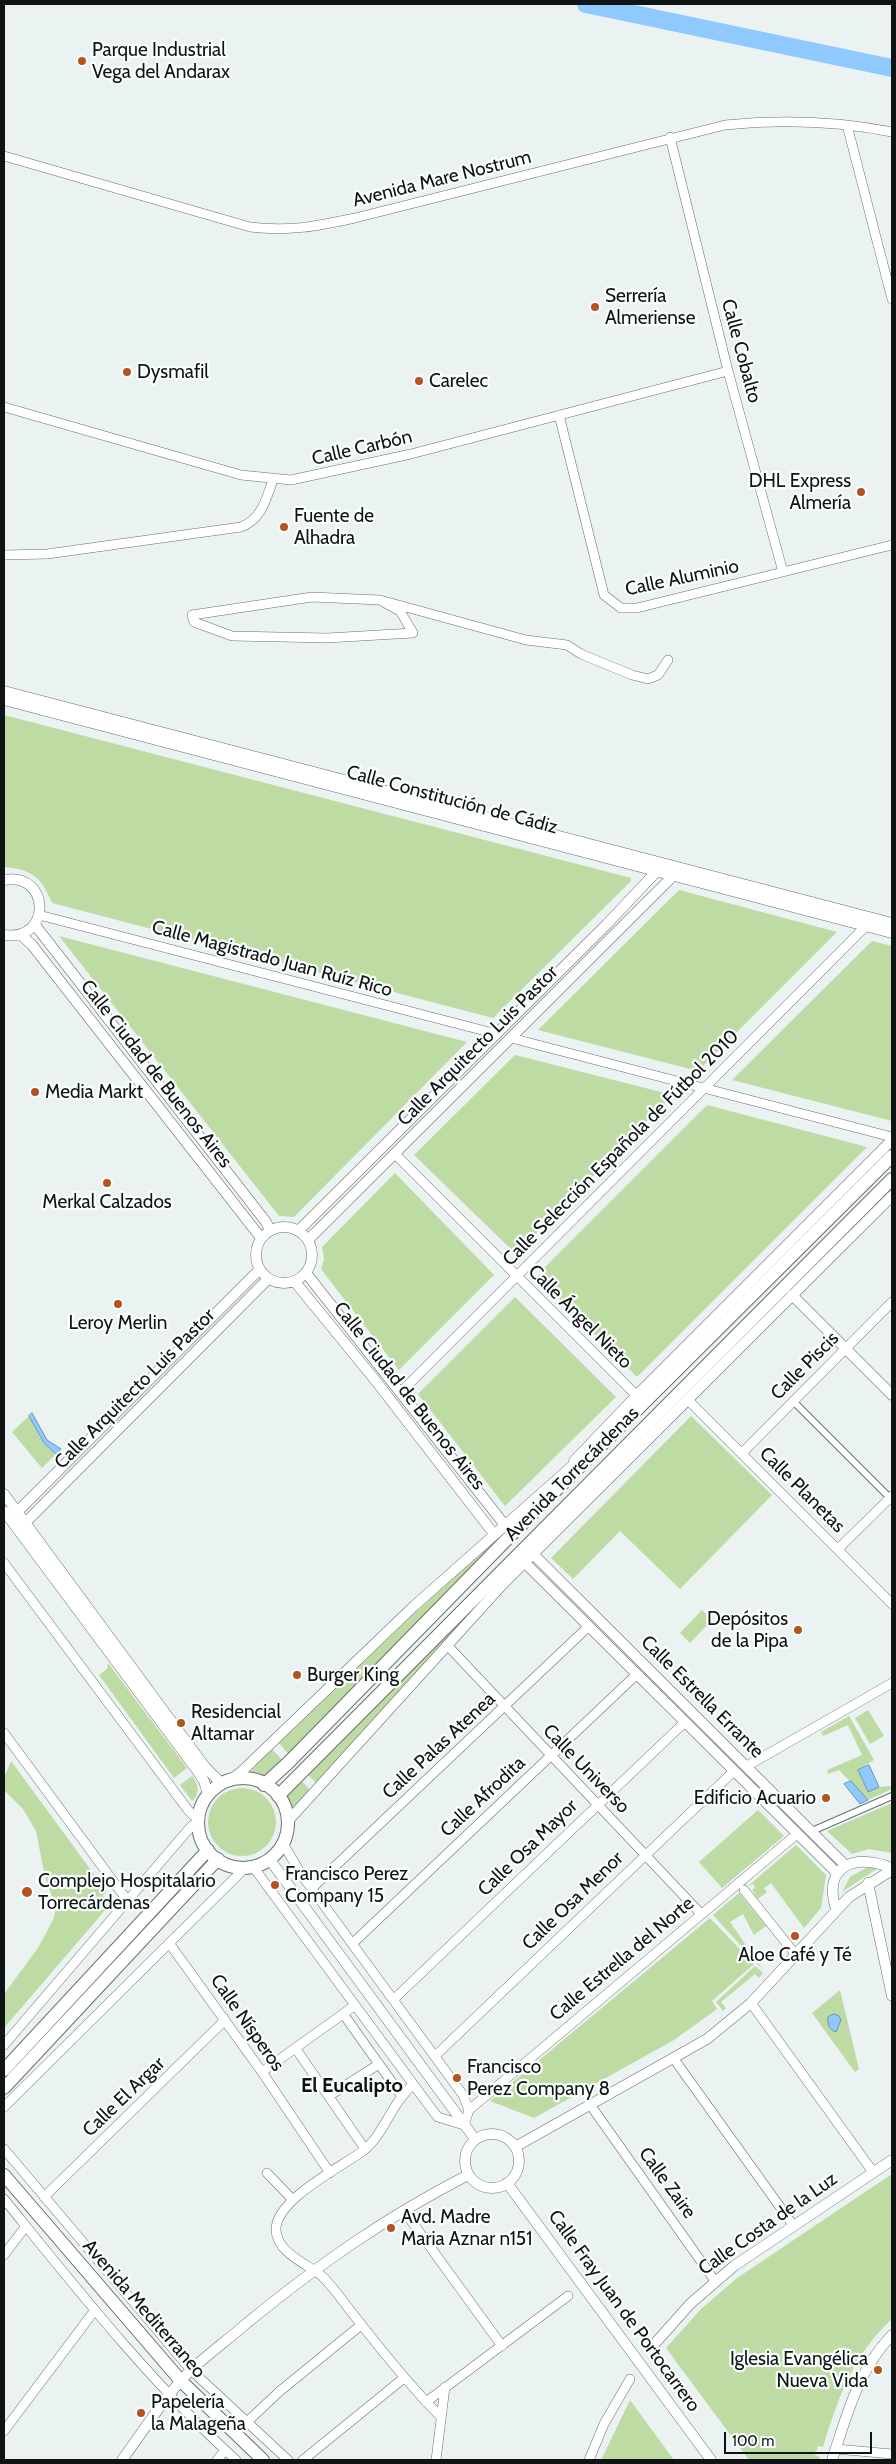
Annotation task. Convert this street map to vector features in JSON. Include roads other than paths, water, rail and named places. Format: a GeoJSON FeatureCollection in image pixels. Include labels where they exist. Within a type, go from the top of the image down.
{"type":"FeatureCollection","features":[{"type":"Feature","properties":{"kind":"main road","name":"Avenida Torrecárdenas"},"geometry":{"type":"LineString","coordinates":[[264,1785],[289,1762],[515,1531],[892,1156]]}},
{"type":"Feature","properties":{"kind":"main road","name":"Avenida Torrecárdenas"},"geometry":{"type":"LineString","coordinates":[[278,1796],[892,1179]]}},
{"type":"Feature","properties":{"kind":"main road"},"geometry":{"type":"LineString","coordinates":[[248,1779],[264,1785],[278,1796],[288,1821],[284,1845],[270,1860],[249,1868],[218,1859],[208,1850],[200,1836],[198,1822],[201,1806],[208,1794],[225,1782],[248,1779]]}},
{"type":"Feature","properties":{"kind":"main road"},"geometry":{"type":"LineString","coordinates":[[4,2070],[208,1850]]}},
{"type":"Feature","properties":{"kind":"main road"},"geometry":{"type":"LineString","coordinates":[[4,2088],[218,1859]]}},
{"type":"Feature","properties":{"kind":"main road","name":"Avenida Mediterraneo"},"geometry":{"type":"LineString","coordinates":[[4,2175],[181,2381],[263,2460]]}},
{"type":"Feature","properties":{"kind":"street","name":"Avenida Mare Nostrum"},"geometry":{"type":"LineString","coordinates":[[4,156],[250,227],[278,230],[310,228],[355,218],[725,125],[762,121],[806,121],[892,132]]}},
{"type":"Feature","properties":{"kind":"street"},"geometry":{"type":"LineString","coordinates":[[847,125],[892,299]]}},
{"type":"Feature","properties":{"kind":"street","name":"Calle Cobalto"},"geometry":{"type":"LineString","coordinates":[[670,138],[728,371],[783,572]]}},
{"type":"Feature","properties":{"kind":"street","name":"Calle Carbón"},"geometry":{"type":"LineString","coordinates":[[4,407],[240,475],[273,480],[310,477],[411,454],[728,371]]}},
{"type":"Feature","properties":{"kind":"street","name":"Calle Aluminio"},"geometry":{"type":"LineString","coordinates":[[559,415],[604,595],[615,606],[637,608],[892,545]]}},
{"type":"Feature","properties":{"kind":"street"},"geometry":{"type":"LineString","coordinates":[[4,555],[47,554],[241,527],[251,523],[258,516],[273,480]]}},
{"type":"Feature","properties":{"kind":"street"},"geometry":{"type":"LineString","coordinates":[[380,600],[400,611],[413,633],[327,638],[232,636],[194,622],[192,615],[312,597],[380,600],[526,640],[567,645],[581,654],[632,675],[648,678],[658,675],[668,660]]}},
{"type":"Feature","properties":{"kind":"street","name":"Calle Constitución de Cádiz"},"geometry":{"type":"LineString","coordinates":[[4,691],[892,923]]}},
{"type":"Feature","properties":{"kind":"street","name":"Calle Constitución de Cádiz"},"geometry":{"type":"LineString","coordinates":[[4,700],[892,933]]}},
{"type":"Feature","properties":{"kind":"street","name":"Calle Arquitecto Luis Pastor"},"geometry":{"type":"LineString","coordinates":[[298,1231],[497,1034],[657,871]]}},
{"type":"Feature","properties":{"kind":"street","name":"Calle Arquitecto Luis Pastor"},"geometry":{"type":"LineString","coordinates":[[308,1240],[673,876]]}},
{"type":"Feature","properties":{"kind":"street","name":"Calle Ciudad de Buenos Aires"},"geometry":{"type":"LineString","coordinates":[[4,880],[22,881],[31,886],[37,894],[40,905],[37,920],[266,1222],[270,1230]]}},
{"type":"Feature","properties":{"kind":"street"},"geometry":{"type":"LineString","coordinates":[[4,935],[21,935],[37,920]]}},
{"type":"Feature","properties":{"kind":"street","name":"Calle Magistrado Juan Ruíz Rico"},"geometry":{"type":"LineString","coordinates":[[37,920],[497,1034]]}},
{"type":"Feature","properties":{"kind":"street","name":"Calle Selección Española de Fútbol 2010"},"geometry":{"type":"LineString","coordinates":[[400,1393],[702,1088],[866,926]]}},
{"type":"Feature","properties":{"kind":"street","name":"Calle Ciudad de Buenos Aires"},"geometry":{"type":"LineString","coordinates":[[21,935],[55,974],[261,1238]]}},
{"type":"Feature","properties":{"kind":"street"},"geometry":{"type":"LineString","coordinates":[[511,1038],[892,1139]]}},
{"type":"Feature","properties":{"kind":"street","name":"Avenida Torrecárdenas"},"geometry":{"type":"LineString","coordinates":[[561,1475],[636,1396],[892,1139]]}},
{"type":"Feature","properties":{"kind":"street","name":"Calle Ángel Nieto"},"geometry":{"type":"LineString","coordinates":[[395,1154],[636,1396]]}},
{"type":"Feature","properties":{"kind":"street","name":"Avenida Torrecárdenas"},"geometry":{"type":"LineString","coordinates":[[288,1821],[524,1562],[892,1196]]}},
{"type":"Feature","properties":{"kind":"street"},"geometry":{"type":"LineString","coordinates":[[289,1227],[298,1231],[308,1240],[312,1257],[306,1273],[294,1282],[286,1284],[268,1279],[259,1270],[255,1254],[261,1238],[270,1230],[289,1227]]}},
{"type":"Feature","properties":{"kind":"street","name":"Calle Arquitecto Luis Pastor"},"geometry":{"type":"LineString","coordinates":[[17,1512],[259,1270]]}},
{"type":"Feature","properties":{"kind":"street","name":"Calle Ciudad de Buenos Aires"},"geometry":{"type":"LineString","coordinates":[[306,1273],[504,1524]]}},
{"type":"Feature","properties":{"kind":"street","name":"Calle Arquitecto Luis Pastor"},"geometry":{"type":"LineString","coordinates":[[25,1522],[268,1279]]}},
{"type":"Feature","properties":{"kind":"street","name":"Calle Ciudad de Buenos Aires"},"geometry":{"type":"LineString","coordinates":[[294,1282],[375,1380],[494,1534]]}},
{"type":"Feature","properties":{"kind":"street"},"geometry":{"type":"LineString","coordinates":[[792,1296],[892,1395]]}},
{"type":"Feature","properties":{"kind":"street","name":"Calle Piscis"},"geometry":{"type":"LineString","coordinates":[[742,1453],[892,1302]]}},
{"type":"Feature","properties":{"kind":"street","name":"Calle Planetas"},"geometry":{"type":"LineString","coordinates":[[688,1400],[892,1604]]}},
{"type":"Feature","properties":{"kind":"street"},"geometry":{"type":"LineString","coordinates":[[793,1401],[891,1497],[838,1549]]}},
{"type":"Feature","properties":{"kind":"street","name":"Avenida Torrecárdenas"},"geometry":{"type":"LineString","coordinates":[[225,1782],[241,1772],[414,1606],[504,1524],[636,1411]]}},
{"type":"Feature","properties":{"kind":"street"},"geometry":{"type":"LineString","coordinates":[[4,1494],[205,1767],[225,1782]]}},
{"type":"Feature","properties":{"kind":"street"},"geometry":{"type":"LineString","coordinates":[[4,1511],[196,1769],[204,1781],[208,1794]]}},
{"type":"Feature","properties":{"kind":"street","name":"Calle Estrella Errante"},"geometry":{"type":"LineString","coordinates":[[533,1554],[845,1865]]}},
{"type":"Feature","properties":{"kind":"street","name":"Calle Estrella Errante"},"geometry":{"type":"LineString","coordinates":[[524,1562],[837,1873]]}},
{"type":"Feature","properties":{"kind":"street"},"geometry":{"type":"LineString","coordinates":[[4,2045],[127,1900],[188,1830],[198,1822],[6,1566]]}},
{"type":"Feature","properties":{"kind":"street"},"geometry":{"type":"LineString","coordinates":[[540,1578],[549,1569]]}},
{"type":"Feature","properties":{"kind":"street","name":"Calle Palas Atenea"},"geometry":{"type":"LineString","coordinates":[[312,1888],[588,1627]]}},
{"type":"Feature","properties":{"kind":"street","name":"Calle Universo"},"geometry":{"type":"LineString","coordinates":[[447,1645],[503,1707],[551,1755],[701,1914]]}},
{"type":"Feature","properties":{"kind":"street","name":"Calle Afrodita"},"geometry":{"type":"LineString","coordinates":[[353,1943],[636,1675]]}},
{"type":"Feature","properties":{"kind":"street"},"geometry":{"type":"LineString","coordinates":[[746,1766],[892,1683]]}},
{"type":"Feature","properties":{"kind":"street","name":"Calle Osa Mayor"},"geometry":{"type":"LineString","coordinates":[[394,1999],[685,1722]]}},
{"type":"Feature","properties":{"kind":"street"},"geometry":{"type":"LineString","coordinates":[[4,1733],[127,1900]]}},
{"type":"Feature","properties":{"kind":"street","name":"Calle Osa Menor"},"geometry":{"type":"LineString","coordinates":[[435,2056],[734,1771]]}},
{"type":"Feature","properties":{"kind":"street"},"geometry":{"type":"LineString","coordinates":[[812,1831],[892,1796]]}},
{"type":"Feature","properties":{"kind":"street","name":"Calle Estrella del Norte"},"geometry":{"type":"LineString","coordinates":[[469,2110],[797,1834]]}},
{"type":"Feature","properties":{"kind":"street"},"geometry":{"type":"LineString","coordinates":[[284,1845],[288,1855],[464,2095],[469,2110],[464,2125]]}},
{"type":"Feature","properties":{"kind":"street"},"geometry":{"type":"LineString","coordinates":[[270,1860],[475,2139]]}},
{"type":"Feature","properties":{"kind":"street"},"geometry":{"type":"LineString","coordinates":[[836,1910],[832,1899],[837,1873],[845,1865],[863,1860],[892,1869]]}},
{"type":"Feature","properties":{"kind":"street"},"geometry":{"type":"LineString","coordinates":[[4,2107],[169,1943],[249,1868],[438,2117],[464,2125]]}},
{"type":"Feature","properties":{"kind":"street"},"geometry":{"type":"LineString","coordinates":[[515,2147],[591,2106],[707,2039],[751,2003],[836,1910],[868,1883],[892,1869]]}},
{"type":"Feature","properties":{"kind":"street"},"geometry":{"type":"LineString","coordinates":[[868,1883],[892,1996]]}},
{"type":"Feature","properties":{"kind":"street"},"geometry":{"type":"LineString","coordinates":[[744,1890],[796,1955]]}},
{"type":"Feature","properties":{"kind":"street","name":"Calle Nísperos"},"geometry":{"type":"LineString","coordinates":[[169,1943],[262,2072],[330,2174]]}},
{"type":"Feature","properties":{"kind":"street"},"geometry":{"type":"LineString","coordinates":[[751,2003],[874,2172]]}},
{"type":"Feature","properties":{"kind":"street"},"geometry":{"type":"LineString","coordinates":[[262,2072],[354,2006]]}},
{"type":"Feature","properties":{"kind":"street"},"geometry":{"type":"LineString","coordinates":[[344,2015],[401,2095]]}},
{"type":"Feature","properties":{"kind":"street","name":"Calle El Argar"},"geometry":{"type":"LineString","coordinates":[[44,2197],[222,2023],[224,2018]]}},
{"type":"Feature","properties":{"kind":"street"},"geometry":{"type":"LineString","coordinates":[[296,2049],[366,2149]]}},
{"type":"Feature","properties":{"kind":"street"},"geometry":{"type":"LineString","coordinates":[[674,2059],[793,2225]]}},
{"type":"Feature","properties":{"kind":"street"},"geometry":{"type":"LineString","coordinates":[[329,2096],[379,2064]]}},
{"type":"Feature","properties":{"kind":"street"},"geometry":{"type":"LineString","coordinates":[[413,2085],[401,2095],[366,2149],[293,2200],[279,2218],[276,2231],[281,2243],[297,2261],[323,2278],[404,2378],[440,2416]]}},
{"type":"Feature","properties":{"kind":"street","name":"Calle Zaire"},"geometry":{"type":"LineString","coordinates":[[591,2106],[715,2281]]}},
{"type":"Feature","properties":{"kind":"street"},"geometry":{"type":"LineString","coordinates":[[486,2134],[496,2134],[507,2138],[515,2147],[518,2167],[514,2176],[507,2183],[498,2188],[487,2188],[476,2184],[468,2175],[464,2165],[465,2153],[475,2139],[486,2134]]}},
{"type":"Feature","properties":{"kind":"street"},"geometry":{"type":"LineString","coordinates":[[4,2149],[191,2370],[288,2460]]}},
{"type":"Feature","properties":{"kind":"street","name":"Calle Costa de la Luz"},"geometry":{"type":"LineString","coordinates":[[652,2348],[685,2310],[715,2281],[751,2253],[892,2160]]}},
{"type":"Feature","properties":{"kind":"street"},"geometry":{"type":"LineString","coordinates":[[267,2173],[293,2200]]}},
{"type":"Feature","properties":{"kind":"street"},"geometry":{"type":"LineString","coordinates":[[122,2460],[191,2370],[313,2270],[404,2210],[468,2175]]}},
{"type":"Feature","properties":{"kind":"street","name":"Calle Fray Juan de Portocarrero"},"geometry":{"type":"LineString","coordinates":[[507,2183],[712,2460]]}},
{"type":"Feature","properties":{"kind":"street"},"geometry":{"type":"LineString","coordinates":[[4,2199],[95,2310],[171,2394],[236,2460]]}},
{"type":"Feature","properties":{"kind":"street"},"geometry":{"type":"LineString","coordinates":[[404,2210],[502,2346]]}},
{"type":"Feature","properties":{"kind":"street"},"geometry":{"type":"LineString","coordinates":[[4,2255],[26,2226]]}},
{"type":"Feature","properties":{"kind":"street"},"geometry":{"type":"LineString","coordinates":[[426,2402],[568,2296]]}},
{"type":"Feature","properties":{"kind":"street"},"geometry":{"type":"LineString","coordinates":[[4,2431],[95,2310]]}},
{"type":"Feature","properties":{"kind":"street"},"geometry":{"type":"LineString","coordinates":[[247,2422],[280,2391],[361,2324]]}},
{"type":"Feature","properties":{"kind":"street"},"geometry":{"type":"LineString","coordinates":[[832,2460],[859,2382],[873,2358],[892,2335]]}},
{"type":"Feature","properties":{"kind":"street"},"geometry":{"type":"LineString","coordinates":[[303,2460],[404,2378]]}},
{"type":"Feature","properties":{"kind":"street"},"geometry":{"type":"LineString","coordinates":[[589,2460],[604,2424],[630,2379]]}},
{"type":"Feature","properties":{"kind":"street"},"geometry":{"type":"LineString","coordinates":[[436,2460],[445,2388]]}},
{"type":"Feature","properties":{"kind":"street"},"geometry":{"type":"LineString","coordinates":[[836,2449],[892,2454]]}},
{"type":"Feature","properties":{"kind":"street"},"geometry":{"type":"LineString","coordinates":[[217,2460],[225,2450]]}},
{"type":"Feature","properties":{"kind":"water"},"geometry":{"type":"Polygon","coordinates":[[[32,1413],[47,1440],[61,1449],[56,1454],[44,1443],[29,1416],[32,1413]]]}},
{"type":"Feature","properties":{"kind":"water"},"geometry":{"type":"Polygon","coordinates":[[[869,1765],[879,1787],[868,1792],[858,1770],[869,1765]]]}},
{"type":"Feature","properties":{"kind":"water"},"geometry":{"type":"Polygon","coordinates":[[[851,1781],[868,1800],[860,1804],[844,1784],[851,1781]]]}},
{"type":"Feature","properties":{"kind":"water"},"geometry":{"type":"Polygon","coordinates":[[[834,2014],[839,2016],[841,2020],[836,2032],[830,2028],[828,2022],[828,2017],[834,2014]]]}},
{"type":"Feature","properties":{"kind":"waterway"},"geometry":{"type":"LineString","coordinates":[[586,4],[892,68]]}},
{"type":"Feature","properties":{"kind":"place","name":"Parque Industrial Vega del Andarax"},"geometry":{"type":"Point","coordinates":[82,61]}},
{"type":"Feature","properties":{"kind":"place","name":"Serrería Almeriense"},"geometry":{"type":"Point","coordinates":[595,307]}},
{"type":"Feature","properties":{"kind":"place","name":"Dysmafil"},"geometry":{"type":"Point","coordinates":[127,372]}},
{"type":"Feature","properties":{"kind":"place","name":"Carelec"},"geometry":{"type":"Point","coordinates":[419,381]}},
{"type":"Feature","properties":{"kind":"place","name":"DHL Express Almería"},"geometry":{"type":"Point","coordinates":[861,492]}},
{"type":"Feature","properties":{"kind":"place","name":"Fuente de Alhadra"},"geometry":{"type":"Point","coordinates":[284,527]}},
{"type":"Feature","properties":{"kind":"place","name":"Media Markt"},"geometry":{"type":"Point","coordinates":[35,1092]}},
{"type":"Feature","properties":{"kind":"place","name":"Merkal Calzados"},"geometry":{"type":"Point","coordinates":[107,1183]}},
{"type":"Feature","properties":{"kind":"place","name":"Leroy Merlin"},"geometry":{"type":"Point","coordinates":[118,1304]}},
{"type":"Feature","properties":{"kind":"place","name":"Depósitos de la Pipa"},"geometry":{"type":"Point","coordinates":[798,1630]}},
{"type":"Feature","properties":{"kind":"place","name":"Burger King"},"geometry":{"type":"Point","coordinates":[297,1675]}},
{"type":"Feature","properties":{"kind":"place","name":"Residencial Altamar"},"geometry":{"type":"Point","coordinates":[181,1723]}},
{"type":"Feature","properties":{"kind":"place","name":"Edificio Acuario"},"geometry":{"type":"Point","coordinates":[826,1798]}},
{"type":"Feature","properties":{"kind":"place","name":"Francisco Perez Company 15"},"geometry":{"type":"Point","coordinates":[275,1885]}},
{"type":"Feature","properties":{"kind":"place","name":"Complejo Hospitalario Torrecárdenas"},"geometry":{"type":"Point","coordinates":[27,1892]}},
{"type":"Feature","properties":{"kind":"place","name":"Aloe Café y Té"},"geometry":{"type":"Point","coordinates":[795,1936]}},
{"type":"Feature","properties":{"kind":"place","name":"Francisco Perez Company 8"},"geometry":{"type":"Point","coordinates":[457,2078]}},
{"type":"Feature","properties":{"kind":"place","name":"Avd. Madre Maria Aznar n151"},"geometry":{"type":"Point","coordinates":[391,2228]}},
{"type":"Feature","properties":{"kind":"place","name":"Iglesia Evangélica Nueva Vida"},"geometry":{"type":"Point","coordinates":[878,2370]}},
{"type":"Feature","properties":{"kind":"place","name":"Papelería la Malageña"},"geometry":{"type":"Point","coordinates":[141,2413]}},
{"type":"Feature","properties":{"kind":"district","name":"El Eucalipto"},"geometry":{"type":"Point","coordinates":[352,2086]}}]}
